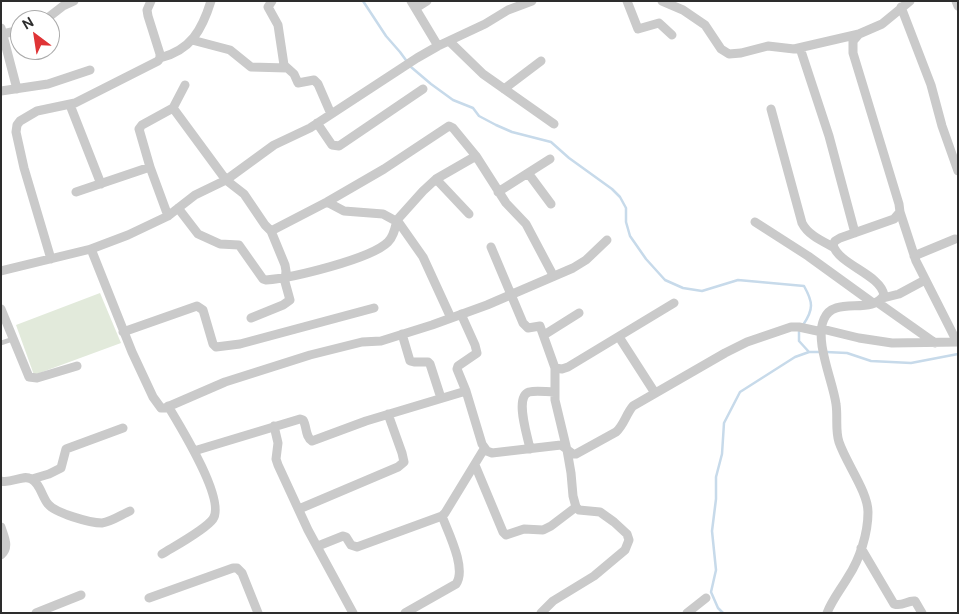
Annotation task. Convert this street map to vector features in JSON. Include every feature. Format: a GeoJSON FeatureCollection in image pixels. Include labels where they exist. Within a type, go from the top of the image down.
{"type":"FeatureCollection","features":[{"type":"Feature","properties":{"kind":"street"},"geometry":{"type":"LineString","coordinates":[[58,10],[74,1]]}},
{"type":"Feature","properties":{"kind":"street"},"geometry":{"type":"LineString","coordinates":[[152,1],[147,10],[160,58]]}},
{"type":"Feature","properties":{"kind":"street"},"geometry":{"type":"LineString","coordinates":[[51,259],[24,168],[16,125],[37,112],[70,105],[151,65],[160,58],[180,51],[192,40],[211,1]]}},
{"type":"Feature","properties":{"kind":"street"},"geometry":{"type":"LineString","coordinates":[[272,1],[268,7],[278,25],[283,61],[298,82],[314,80],[318,84],[331,114]]}},
{"type":"Feature","properties":{"kind":"street"},"geometry":{"type":"LineString","coordinates":[[427,1],[413,5],[438,46]]}},
{"type":"Feature","properties":{"kind":"street"},"geometry":{"type":"LineString","coordinates":[[1,271],[91,249],[128,235],[168,216],[204,189],[226,180],[274,145],[317,123],[417,58],[485,24],[508,10],[532,1]]}},
{"type":"Feature","properties":{"kind":"street"},"geometry":{"type":"LineString","coordinates":[[627,1],[637,29],[640,30],[659,24],[672,35]]}},
{"type":"Feature","properties":{"kind":"street"},"geometry":{"type":"LineString","coordinates":[[662,1],[683,10],[705,25],[720,49],[726,53],[741,53],[768,46],[789,49],[800,48],[859,34],[882,24],[910,1]]}},
{"type":"Feature","properties":{"kind":"street"},"geometry":{"type":"LineString","coordinates":[[956,1],[958,6]]}},
{"type":"Feature","properties":{"kind":"street"},"geometry":{"type":"LineString","coordinates":[[901,7],[931,85],[942,126],[958,171]]}},
{"type":"Feature","properties":{"kind":"street"},"geometry":{"type":"LineString","coordinates":[[461,314],[477,349],[475,356],[458,366],[458,369],[484,448],[492,453],[561,446],[572,454],[576,454],[611,435],[621,427],[633,406],[725,353],[747,342],[784,329],[799,327],[822,333],[892,344],[957,342],[914,256],[900,212],[854,54],[853,42],[859,34]]}},
{"type":"Feature","properties":{"kind":"street"},"geometry":{"type":"LineString","coordinates":[[3,37],[18,89]]}},
{"type":"Feature","properties":{"kind":"street"},"geometry":{"type":"LineString","coordinates":[[192,40],[230,50],[252,67],[287,68]]}},
{"type":"Feature","properties":{"kind":"street"},"geometry":{"type":"LineString","coordinates":[[449,41],[483,74],[554,124]]}},
{"type":"Feature","properties":{"kind":"street"},"geometry":{"type":"LineString","coordinates":[[800,48],[829,136],[855,233]]}},
{"type":"Feature","properties":{"kind":"street"},"geometry":{"type":"LineString","coordinates":[[504,89],[541,60]]}},
{"type":"Feature","properties":{"kind":"street"},"geometry":{"type":"LineString","coordinates":[[1,91],[48,84],[90,70]]}},
{"type":"Feature","properties":{"kind":"street"},"geometry":{"type":"LineString","coordinates":[[168,216],[150,167],[139,129],[142,125],[173,108],[185,85]]}},
{"type":"Feature","properties":{"kind":"street"},"geometry":{"type":"LineString","coordinates":[[317,123],[332,145],[339,146],[423,89]]}},
{"type":"Feature","properties":{"kind":"street"},"geometry":{"type":"LineString","coordinates":[[70,105],[101,184]]}},
{"type":"Feature","properties":{"kind":"street"},"geometry":{"type":"LineString","coordinates":[[173,108],[226,180],[244,194],[271,231],[285,265],[285,277],[290,300],[288,303],[251,318]]}},
{"type":"Feature","properties":{"kind":"street"},"geometry":{"type":"LineString","coordinates":[[771,109],[802,223],[814,236],[833,247],[880,286],[883,292],[878,301]]}},
{"type":"Feature","properties":{"kind":"street"},"geometry":{"type":"LineString","coordinates":[[271,231],[327,202],[384,169],[449,126],[453,128],[476,156],[506,203],[526,224],[552,275]]}},
{"type":"Feature","properties":{"kind":"street"},"geometry":{"type":"LineString","coordinates":[[178,208],[198,234],[220,244],[239,245],[266,280],[295,276],[353,259],[384,246],[392,237],[397,220],[423,190],[436,179],[476,156]]}},
{"type":"Feature","properties":{"kind":"street"},"geometry":{"type":"LineString","coordinates":[[498,192],[550,159]]}},
{"type":"Feature","properties":{"kind":"street"},"geometry":{"type":"LineString","coordinates":[[76,192],[150,167]]}},
{"type":"Feature","properties":{"kind":"street"},"geometry":{"type":"LineString","coordinates":[[528,173],[551,204]]}},
{"type":"Feature","properties":{"kind":"street"},"geometry":{"type":"LineString","coordinates":[[436,179],[469,214]]}},
{"type":"Feature","properties":{"kind":"street"},"geometry":{"type":"LineString","coordinates":[[327,202],[344,211],[384,214],[397,220],[423,257],[451,318]]}},
{"type":"Feature","properties":{"kind":"street"},"geometry":{"type":"LineString","coordinates":[[833,247],[835,241],[894,219],[900,212]]}},
{"type":"Feature","properties":{"kind":"street"},"geometry":{"type":"LineString","coordinates":[[755,222],[878,301],[935,343]]}},
{"type":"Feature","properties":{"kind":"street"},"geometry":{"type":"LineString","coordinates":[[914,256],[954,238]]}},
{"type":"Feature","properties":{"kind":"street"},"geometry":{"type":"LineString","coordinates":[[91,249],[123,332],[153,397],[162,408],[225,382],[310,355],[362,342],[376,342],[451,318],[510,295],[580,264],[607,240]]}},
{"type":"Feature","properties":{"kind":"street"},"geometry":{"type":"LineString","coordinates":[[491,247],[510,295],[526,327],[530,328],[540,325],[555,368],[554,392],[576,507],[579,510],[600,512],[614,522],[628,537],[628,545],[625,550],[594,576],[553,601],[541,613]]}},
{"type":"Feature","properties":{"kind":"street"},"geometry":{"type":"LineString","coordinates":[[827,613],[835,596],[849,576],[861,548],[868,505],[839,442],[836,404],[822,333],[824,316],[833,309],[878,301],[899,294],[925,280]]}},
{"type":"Feature","properties":{"kind":"street"},"geometry":{"type":"LineString","coordinates":[[555,368],[562,369],[568,367],[674,303]]}},
{"type":"Feature","properties":{"kind":"street"},"geometry":{"type":"LineString","coordinates":[[123,332],[197,306],[202,310],[213,344],[220,348],[374,308]]}},
{"type":"Feature","properties":{"kind":"street"},"geometry":{"type":"LineString","coordinates":[[1,309],[29,377],[37,378],[77,366]]}},
{"type":"Feature","properties":{"kind":"street"},"geometry":{"type":"LineString","coordinates":[[544,335],[579,314]]}},
{"type":"Feature","properties":{"kind":"street"},"geometry":{"type":"LineString","coordinates":[[402,334],[410,361],[428,362],[430,364],[441,398]]}},
{"type":"Feature","properties":{"kind":"street"},"geometry":{"type":"LineString","coordinates":[[619,337],[655,393]]}},
{"type":"Feature","properties":{"kind":"street"},"geometry":{"type":"LineString","coordinates":[[194,451],[274,426],[303,420],[309,439],[312,441],[388,414],[466,391]]}},
{"type":"Feature","properties":{"kind":"street"},"geometry":{"type":"LineString","coordinates":[[530,449],[521,406],[522,398],[531,392],[554,392]]}},
{"type":"Feature","properties":{"kind":"street"},"geometry":{"type":"LineString","coordinates":[[162,554],[208,524],[216,513],[214,496],[194,451],[168,406]]}},
{"type":"Feature","properties":{"kind":"street"},"geometry":{"type":"LineString","coordinates":[[298,509],[382,474],[404,462],[388,414]]}},
{"type":"Feature","properties":{"kind":"street"},"geometry":{"type":"LineString","coordinates":[[274,426],[278,443],[276,459],[298,509],[353,613]]}},
{"type":"Feature","properties":{"kind":"street"},"geometry":{"type":"LineString","coordinates":[[1,481],[32,479],[49,474],[62,468],[66,449],[123,428]]}},
{"type":"Feature","properties":{"kind":"street"},"geometry":{"type":"LineString","coordinates":[[318,546],[343,536],[346,537],[351,545],[357,547],[442,516],[484,448]]}},
{"type":"Feature","properties":{"kind":"street"},"geometry":{"type":"LineString","coordinates":[[474,465],[506,535],[524,529],[543,530],[576,507]]}},
{"type":"Feature","properties":{"kind":"street"},"geometry":{"type":"LineString","coordinates":[[32,479],[49,506],[73,516],[103,523],[130,511]]}},
{"type":"Feature","properties":{"kind":"street"},"geometry":{"type":"LineString","coordinates":[[406,613],[460,580],[455,551],[442,516]]}},
{"type":"Feature","properties":{"kind":"street"},"geometry":{"type":"LineString","coordinates":[[1,527],[6,545],[4,553],[1,554]]}},
{"type":"Feature","properties":{"kind":"street"},"geometry":{"type":"LineString","coordinates":[[861,548],[894,604],[898,606],[915,600],[922,613]]}},
{"type":"Feature","properties":{"kind":"street"},"geometry":{"type":"LineString","coordinates":[[149,598],[237,568],[242,573],[258,613]]}},
{"type":"Feature","properties":{"kind":"street"},"geometry":{"type":"LineString","coordinates":[[36,613],[81,595]]}},
{"type":"Feature","properties":{"kind":"street"},"geometry":{"type":"LineString","coordinates":[[687,613],[706,598]]}},
{"type":"Feature","properties":{"kind":"lane"},"geometry":{"type":"LineString","coordinates":[[1,343],[13,339]]}},
{"type":"Feature","properties":{"kind":"green space"},"geometry":{"type":"Polygon","coordinates":[[[100,293],[121,343],[34,375],[16,325],[100,293]]]}},
{"type":"Feature","properties":{"kind":"waterway"},"geometry":{"type":"LineString","coordinates":[[363,1],[386,36],[411,67],[431,84],[453,100],[473,108],[479,116],[496,125],[512,132],[551,142],[569,158],[612,189],[620,197],[626,208],[626,222],[630,236],[646,259],[665,280],[683,288],[702,291],[738,280],[804,286],[811,301],[811,310],[803,325]]}},
{"type":"Feature","properties":{"kind":"waterway"},"geometry":{"type":"LineString","coordinates":[[799,330],[799,341],[809,352]]}},
{"type":"Feature","properties":{"kind":"waterway"},"geometry":{"type":"LineString","coordinates":[[723,613],[718,608],[711,592],[716,570],[712,531],[716,499],[716,477],[722,454],[724,423],[740,392],[795,357],[809,352],[820,352]]}},
{"type":"Feature","properties":{"kind":"waterway"},"geometry":{"type":"LineString","coordinates":[[826,352],[847,353],[871,361],[911,363],[958,354]]}}]}
